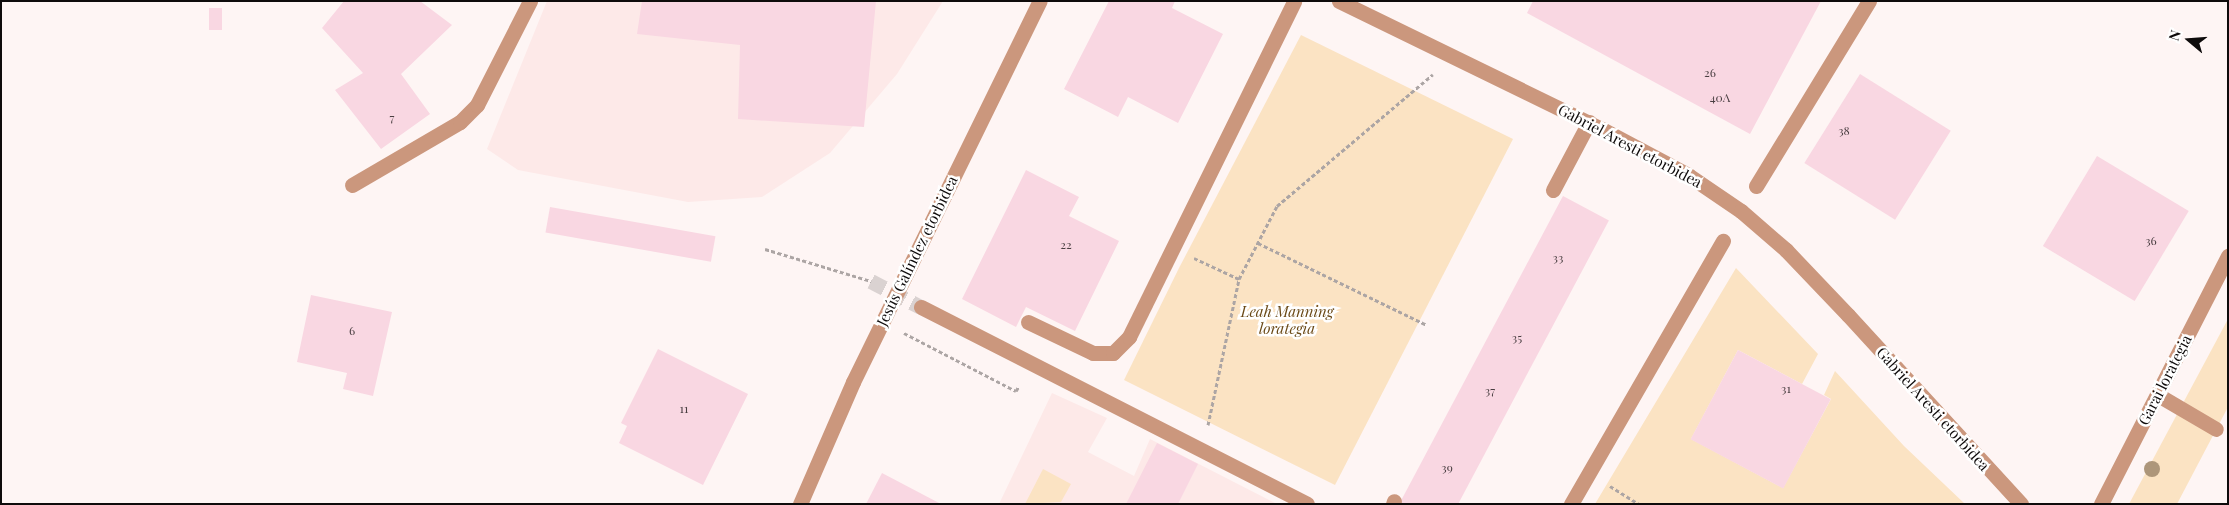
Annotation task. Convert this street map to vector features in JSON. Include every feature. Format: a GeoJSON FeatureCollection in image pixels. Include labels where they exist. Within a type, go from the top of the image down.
{"type":"FeatureCollection","features":[{"type":"Feature","properties":{"kind":"street"},"geometry":{"type":"LineString","coordinates":[[352,185],[460,122],[477,105],[530,1]]}},
{"type":"Feature","properties":{"kind":"street","name":"Jesús Galíndez etorbidea"},"geometry":{"type":"LineString","coordinates":[[800,504],[819,454],[1040,1]]}},
{"type":"Feature","properties":{"kind":"street"},"geometry":{"type":"LineString","coordinates":[[1028,322],[1093,353],[1113,353],[1129,337],[1294,1]]}},
{"type":"Feature","properties":{"kind":"street","name":"Gabriel Aresti etorbidea"},"geometry":{"type":"LineString","coordinates":[[1339,1],[1589,122],[1688,175],[1741,212],[1786,250],[2021,504]]}},
{"type":"Feature","properties":{"kind":"street"},"geometry":{"type":"LineString","coordinates":[[1756,186],[1868,1]]}},
{"type":"Feature","properties":{"kind":"street"},"geometry":{"type":"LineString","coordinates":[[1554,190],[1589,122]]}},
{"type":"Feature","properties":{"kind":"street"},"geometry":{"type":"LineString","coordinates":[[1571,504],[1724,241]]}},
{"type":"Feature","properties":{"kind":"street","name":"Garai lorategia"},"geometry":{"type":"LineString","coordinates":[[2101,504],[2228,256]]}},
{"type":"Feature","properties":{"kind":"street"},"geometry":{"type":"LineString","coordinates":[[921,307],[1307,504]]}},
{"type":"Feature","properties":{"kind":"street"},"geometry":{"type":"LineString","coordinates":[[2158,395],[2216,429]]}},
{"type":"Feature","properties":{"kind":"path"},"geometry":{"type":"LineString","coordinates":[[1203,450],[1239,279],[1277,206],[1453,56]]}},
{"type":"Feature","properties":{"kind":"path"},"geometry":{"type":"LineString","coordinates":[[1258,244],[1427,325]]}},
{"type":"Feature","properties":{"kind":"path"},"geometry":{"type":"LineString","coordinates":[[1173,248],[1239,279]]}},
{"type":"Feature","properties":{"kind":"path"},"geometry":{"type":"LineString","coordinates":[[765,249],[871,281]]}},
{"type":"Feature","properties":{"kind":"path"},"geometry":{"type":"LineString","coordinates":[[882,322],[1016,391],[1031,363]]}},
{"type":"Feature","properties":{"kind":"path"},"geometry":{"type":"LineString","coordinates":[[1589,473],[1640,504]]}},
{"type":"Feature","properties":{"kind":"shaded area"},"geometry":{"type":"Polygon","coordinates":[[[547,1],[943,1],[897,74],[830,153],[762,197],[688,202],[518,170],[487,149],[547,1]]]}},
{"type":"Feature","properties":{"kind":"shaded area"},"geometry":{"type":"Polygon","coordinates":[[[1052,393],[1107,418],[1088,452],[1134,476],[1150,439],[1277,504],[999,504],[1052,393]]]}},
{"type":"Feature","properties":{"kind":"green space","name":"Leah Manning lorategia"},"geometry":{"type":"Polygon","coordinates":[[[1301,35],[1513,139],[1335,485],[1124,380],[1179,268],[1301,35]]]}},
{"type":"Feature","properties":{"kind":"green space"},"geometry":{"type":"Polygon","coordinates":[[[1736,268],[1818,354],[1802,384],[1738,350],[1691,439],[1783,488],[1831,399],[1824,395],[1835,371],[1904,446],[1965,504],[1595,504],[1736,268]]]}},
{"type":"Feature","properties":{"kind":"green space"},"geometry":{"type":"Polygon","coordinates":[[[2228,319],[2228,407],[2177,504],[2129,504],[2228,319]]]}},
{"type":"Feature","properties":{"kind":"green space"},"geometry":{"type":"Polygon","coordinates":[[[1043,469],[1071,484],[1061,502],[1025,504],[1043,469]]]}},
{"type":"Feature","properties":{"kind":"building"},"geometry":{"type":"Polygon","coordinates":[[[344,1],[420,1],[452,25],[401,74],[430,114],[381,149],[335,90],[363,73],[322,28],[344,1]]]}},
{"type":"Feature","properties":{"kind":"building"},"geometry":{"type":"Polygon","coordinates":[[[642,1],[876,1],[864,127],[738,119],[740,45],[637,34],[642,1]]]}},
{"type":"Feature","properties":{"kind":"building"},"geometry":{"type":"Polygon","coordinates":[[[1109,1],[1175,1],[1172,8],[1223,34],[1178,123],[1128,97],[1118,117],[1064,89],[1109,1]]]}},
{"type":"Feature","properties":{"kind":"building"},"geometry":{"type":"Polygon","coordinates":[[[1533,1],[1821,1],[1750,134],[1527,13],[1533,1]]]}},
{"type":"Feature","properties":{"kind":"building"},"geometry":{"type":"Polygon","coordinates":[[[209,8],[222,8],[222,30],[209,30],[209,8]]]}},
{"type":"Feature","properties":{"kind":"building"},"geometry":{"type":"Polygon","coordinates":[[[1860,74],[1951,131],[1895,220],[1804,163],[1860,74]]]}},
{"type":"Feature","properties":{"kind":"building"},"geometry":{"type":"Polygon","coordinates":[[[2097,156],[2189,211],[2135,301],[2043,246],[2097,156]]]}},
{"type":"Feature","properties":{"kind":"building"},"geometry":{"type":"Polygon","coordinates":[[[1026,170],[1079,197],[1069,216],[1119,241],[1075,331],[1026,307],[1016,327],[962,299],[1026,170]]]}},
{"type":"Feature","properties":{"kind":"building"},"geometry":{"type":"Polygon","coordinates":[[[1563,196],[1609,220],[1458,504],[1400,503],[1563,196]]]}},
{"type":"Feature","properties":{"kind":"building"},"geometry":{"type":"Polygon","coordinates":[[[550,207],[715,236],[711,262],[545,233],[550,207]]]}},
{"type":"Feature","properties":{"kind":"building"},"geometry":{"type":"Polygon","coordinates":[[[311,295],[392,312],[373,396],[343,389],[347,373],[297,362],[311,295]]]}},
{"type":"Feature","properties":{"kind":"building"},"geometry":{"type":"Polygon","coordinates":[[[658,349],[748,394],[703,485],[619,443],[627,426],[621,423],[658,349]]]}},
{"type":"Feature","properties":{"kind":"building"},"geometry":{"type":"Polygon","coordinates":[[[1738,350],[1831,399],[1783,488],[1691,439],[1738,350]]]}},
{"type":"Feature","properties":{"kind":"building"},"geometry":{"type":"Polygon","coordinates":[[[1157,443],[1198,464],[1178,504],[1126,504],[1157,443]]]}},
{"type":"Feature","properties":{"kind":"building"},"geometry":{"type":"Polygon","coordinates":[[[882,473],[941,504],[866,504],[882,473]]]}},
{"type":"Feature","properties":{"kind":"tunnel"},"geometry":{"type":"LineString","coordinates":[[871,281],[921,307]]}}]}
